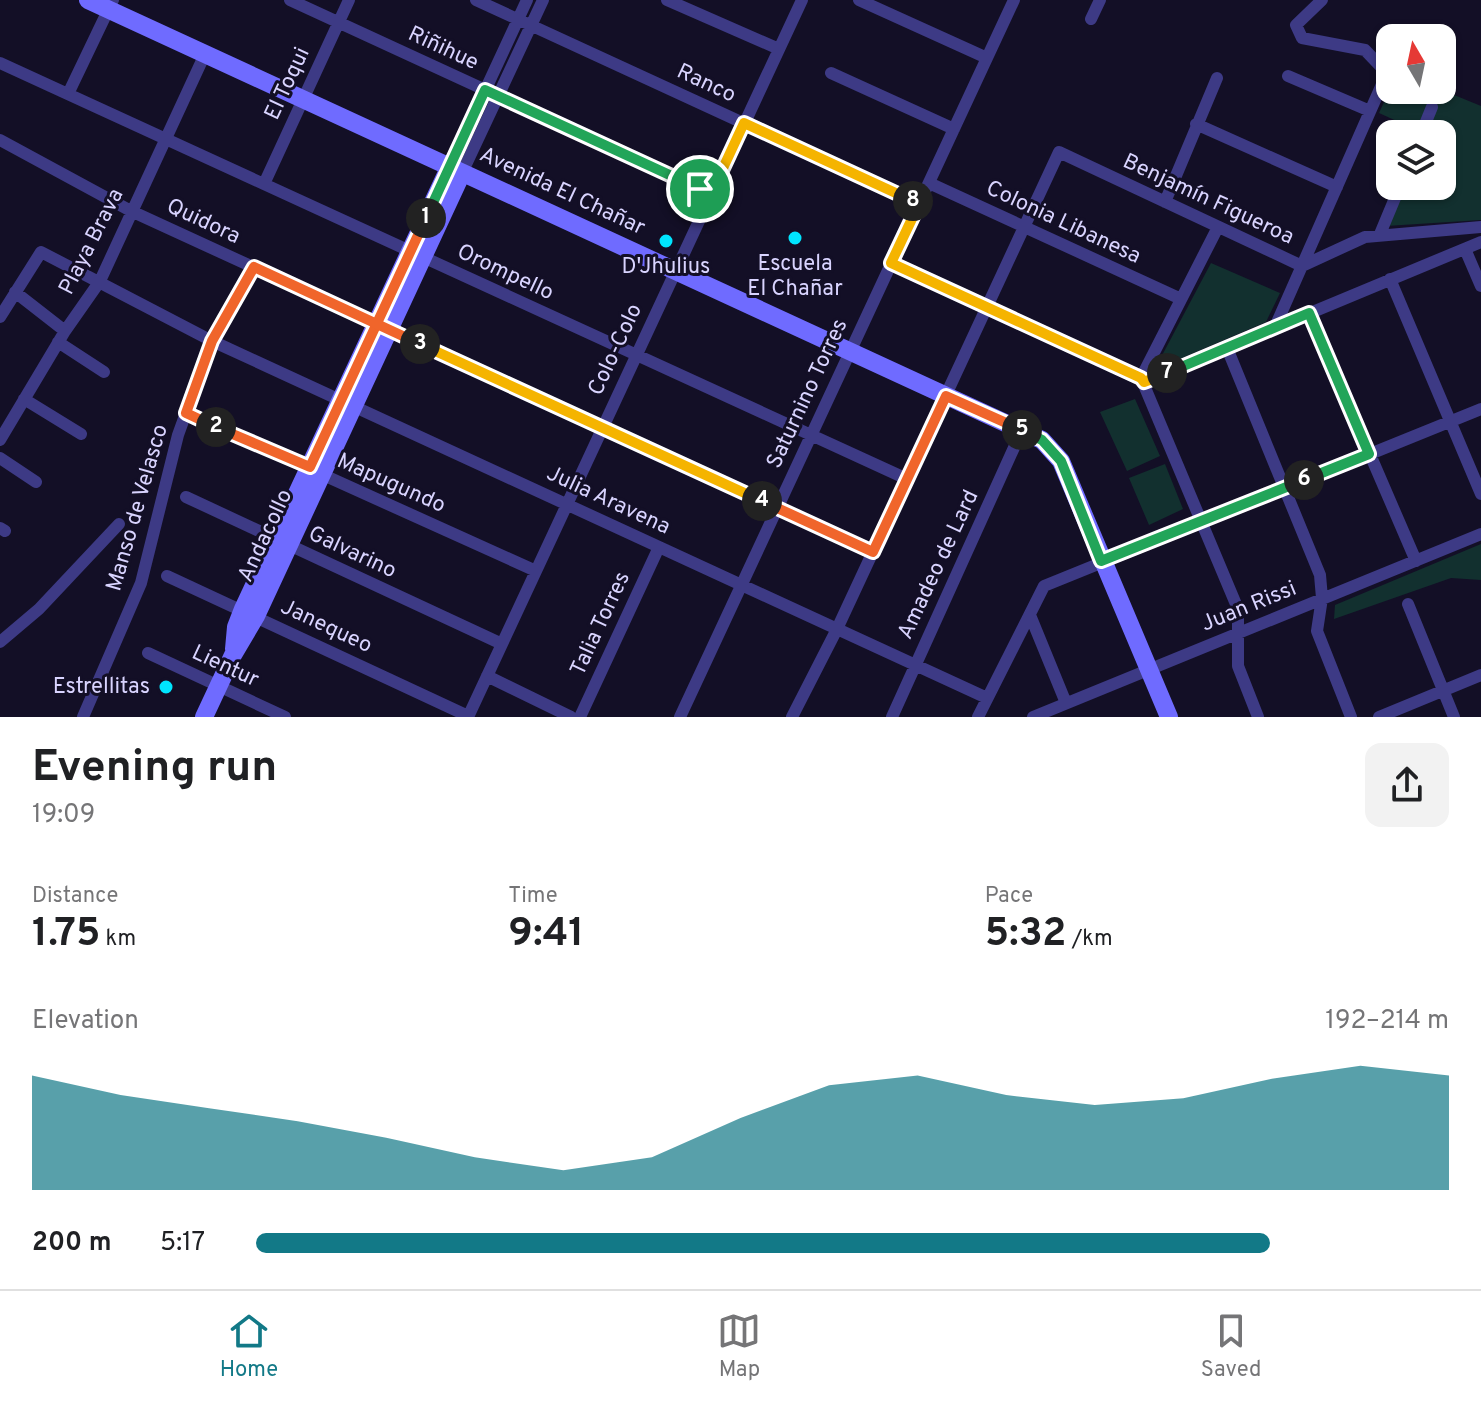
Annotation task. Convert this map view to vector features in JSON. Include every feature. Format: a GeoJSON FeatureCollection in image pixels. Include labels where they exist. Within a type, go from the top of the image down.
{"type":"FeatureCollection","features":[{"type":"Feature","properties":{"kind":"street","name":"Avenida El Chañar"},"geometry":{"type":"LineString","coordinates":[[88,0],[111,5],[205,54],[1022,430],[1050,447],[1061,461],[1169,717]]}},
{"type":"Feature","properties":{"kind":"street","name":"Riñihue"},"geometry":{"type":"LineString","coordinates":[[290,0],[711,194]]}},
{"type":"Feature","properties":{"kind":"street","name":"El Toqui"},"geometry":{"type":"LineString","coordinates":[[264,184],[349,0]]}},
{"type":"Feature","properties":{"kind":"street","name":"Ranco"},"geometry":{"type":"LineString","coordinates":[[476,0],[919,204]]}},
{"type":"Feature","properties":{"kind":"street","name":"Andacollo"},"geometry":{"type":"LineString","coordinates":[[204,717],[416,254],[456,170],[498,96],[524,22],[527,0]]}},
{"type":"Feature","properties":{"kind":"street","name":"Andacollo"},"geometry":{"type":"LineString","coordinates":[[456,170],[485,90],[524,22],[543,0]]}},
{"type":"Feature","properties":{"kind":"street"},"geometry":{"type":"LineString","coordinates":[[667,0],[779,49]]}},
{"type":"Feature","properties":{"kind":"street","name":"Colo-Colo"},"geometry":{"type":"LineString","coordinates":[[468,716],[802,0]]}},
{"type":"Feature","properties":{"kind":"street"},"geometry":{"type":"LineString","coordinates":[[859,0],[987,58]]}},
{"type":"Feature","properties":{"kind":"street","name":"Saturnino Torres"},"geometry":{"type":"LineString","coordinates":[[680,717],[1014,0]]}},
{"type":"Feature","properties":{"kind":"street"},"geometry":{"type":"LineString","coordinates":[[1091,19],[1100,0]]}},
{"type":"Feature","properties":{"kind":"street"},"geometry":{"type":"LineString","coordinates":[[1275,327],[1387,73],[1365,50],[1302,38],[1296,25],[1322,0]]}},
{"type":"Feature","properties":{"kind":"street"},"geometry":{"type":"LineString","coordinates":[[68,94],[111,5]]}},
{"type":"Feature","properties":{"kind":"street","name":"Playa Brava"},"geometry":{"type":"LineString","coordinates":[[0,440],[100,281],[205,54]]}},
{"type":"Feature","properties":{"kind":"street","name":"Orompello"},"geometry":{"type":"LineString","coordinates":[[0,63],[907,479]]}},
{"type":"Feature","properties":{"kind":"street"},"geometry":{"type":"LineString","coordinates":[[831,73],[954,129]]}},
{"type":"Feature","properties":{"kind":"street"},"geometry":{"type":"LineString","coordinates":[[1288,76],[1370,111]]}},
{"type":"Feature","properties":{"kind":"street"},"geometry":{"type":"LineString","coordinates":[[1165,202],[1217,78]]}},
{"type":"Feature","properties":{"kind":"street"},"geometry":{"type":"LineString","coordinates":[[1427,120],[1432,107]]}},
{"type":"Feature","properties":{"kind":"street"},"geometry":{"type":"LineString","coordinates":[[1196,124],[1337,187]]}},
{"type":"Feature","properties":{"kind":"street","name":"Quidora"},"geometry":{"type":"LineString","coordinates":[[0,140],[131,211],[873,552]]}},
{"type":"Feature","properties":{"kind":"street","name":"Benjamín Figueroa"},"geometry":{"type":"LineString","coordinates":[[1025,227],[1059,152],[1302,266],[1365,237],[1481,227]]}},
{"type":"Feature","properties":{"kind":"street","name":"Colonia Libanesa"},"geometry":{"type":"LineString","coordinates":[[929,183],[1181,299]]}},
{"type":"Feature","properties":{"kind":"street"},"geometry":{"type":"LineString","coordinates":[[1380,234],[1394,200]]}},
{"type":"Feature","properties":{"kind":"street"},"geometry":{"type":"LineString","coordinates":[[792,717],[837,629],[1025,227]]}},
{"type":"Feature","properties":{"kind":"street"},"geometry":{"type":"LineString","coordinates":[[1143,380],[1218,227]]}},
{"type":"Feature","properties":{"kind":"street"},"geometry":{"type":"LineString","coordinates":[[1143,380],[1481,242]]}},
{"type":"Feature","properties":{"kind":"street"},"geometry":{"type":"LineString","coordinates":[[1465,249],[1481,286]]}},
{"type":"Feature","properties":{"kind":"street","name":"Julia Aravena"},"geometry":{"type":"LineString","coordinates":[[15,292],[41,252],[212,341],[987,698]]}},
{"type":"Feature","properties":{"kind":"street"},"geometry":{"type":"LineString","coordinates":[[891,263],[1143,380],[1238,609],[1238,666],[1258,717]]}},
{"type":"Feature","properties":{"kind":"street","name":"Manso de Velasco"},"geometry":{"type":"LineString","coordinates":[[83,717],[141,583],[178,435],[212,341],[254,267]]}},
{"type":"Feature","properties":{"kind":"street"},"geometry":{"type":"LineString","coordinates":[[1390,279],[1481,494]]}},
{"type":"Feature","properties":{"kind":"street"},"geometry":{"type":"LineString","coordinates":[[0,317],[15,292],[104,372]]}},
{"type":"Feature","properties":{"kind":"street"},"geometry":{"type":"LineString","coordinates":[[1309,313],[1416,561]]}},
{"type":"Feature","properties":{"kind":"street"},"geometry":{"type":"LineString","coordinates":[[1227,348],[1320,575],[1322,598],[1317,631],[1351,717]]}},
{"type":"Feature","properties":{"kind":"street"},"geometry":{"type":"LineString","coordinates":[[24,399],[81,434]]}},
{"type":"Feature","properties":{"kind":"street"},"geometry":{"type":"LineString","coordinates":[[978,717],[1044,586],[1481,409]]}},
{"type":"Feature","properties":{"kind":"street","name":"Mapugundo"},"geometry":{"type":"LineString","coordinates":[[186,413],[536,571]]}},
{"type":"Feature","properties":{"kind":"street","name":"Amadeo de Lard"},"geometry":{"type":"LineString","coordinates":[[892,717],[1022,430]]}},
{"type":"Feature","properties":{"kind":"street"},"geometry":{"type":"LineString","coordinates":[[0,458],[36,482]]}},
{"type":"Feature","properties":{"kind":"street","name":"Galvarino"},"geometry":{"type":"LineString","coordinates":[[186,497],[502,644]]}},
{"type":"Feature","properties":{"kind":"street"},"geometry":{"type":"LineString","coordinates":[[0,642],[39,609],[119,524]]}},
{"type":"Feature","properties":{"kind":"street","name":"Juan Rissi"},"geometry":{"type":"LineString","coordinates":[[1033,717],[1481,534]]}},
{"type":"Feature","properties":{"kind":"street","name":"Talia Torres"},"geometry":{"type":"LineString","coordinates":[[580,717],[659,547]]}},
{"type":"Feature","properties":{"kind":"street","name":"Janequeo"},"geometry":{"type":"LineString","coordinates":[[167,576],[468,716]]}},
{"type":"Feature","properties":{"kind":"street"},"geometry":{"type":"LineString","coordinates":[[1408,604],[1454,717]]}},
{"type":"Feature","properties":{"kind":"street"},"geometry":{"type":"LineString","coordinates":[[1030,615],[1066,703]]}},
{"type":"Feature","properties":{"kind":"street","name":"Lientur"},"geometry":{"type":"LineString","coordinates":[[148,653],[285,717]]}},
{"type":"Feature","properties":{"kind":"street"},"geometry":{"type":"LineString","coordinates":[[1379,717],[1481,675]]}},
{"type":"Feature","properties":{"kind":"street"},"geometry":{"type":"LineString","coordinates":[[487,676],[571,717]]}},
{"type":"Feature","properties":{"kind":"green space"},"geometry":{"type":"Polygon","coordinates":[[[1456,96],[1481,106],[1481,220],[1386,226],[1397,200],[1456,200],[1456,120],[1394,120],[1379,113],[1383,104],[1456,104],[1456,96]]]}},
{"type":"Feature","properties":{"kind":"green space"},"geometry":{"type":"Polygon","coordinates":[[[1211,263],[1280,293],[1266,322],[1163,366],[1158,363],[1211,263]]]}},
{"type":"Feature","properties":{"kind":"green space"},"geometry":{"type":"Polygon","coordinates":[[[1135,399],[1160,456],[1127,471],[1100,412],[1135,399]]]}},
{"type":"Feature","properties":{"kind":"green space"},"geometry":{"type":"Polygon","coordinates":[[[1165,464],[1183,509],[1149,525],[1129,478],[1165,464]]]}},
{"type":"Feature","properties":{"kind":"green space"},"geometry":{"type":"Polygon","coordinates":[[[1481,544],[1481,580],[1451,578],[1334,619],[1335,605],[1481,544]]]}},
{"type":"Feature","properties":{"kind":"place","name":"Escuela El Chañar"},"geometry":{"type":"Point","coordinates":[795,238]}},
{"type":"Feature","properties":{"kind":"place","name":"D'Jhulius"},"geometry":{"type":"Point","coordinates":[666,241]}},
{"type":"Feature","properties":{"kind":"place","name":"Estrellitas"},"geometry":{"type":"Point","coordinates":[166,687]}},
{"type":"Feature","properties":{"kind":"route"},"geometry":{"type":"LineString","coordinates":[[700,189],[485,90],[376,324],[310,467],[186,413],[212,341],[254,267],[376,324],[389,330],[873,552],[946,396],[1042,440],[1056,453],[1101,561],[1369,454],[1309,313],[1144,382],[891,263],[919,204],[744,123],[711,194],[700,189]]}}]}
